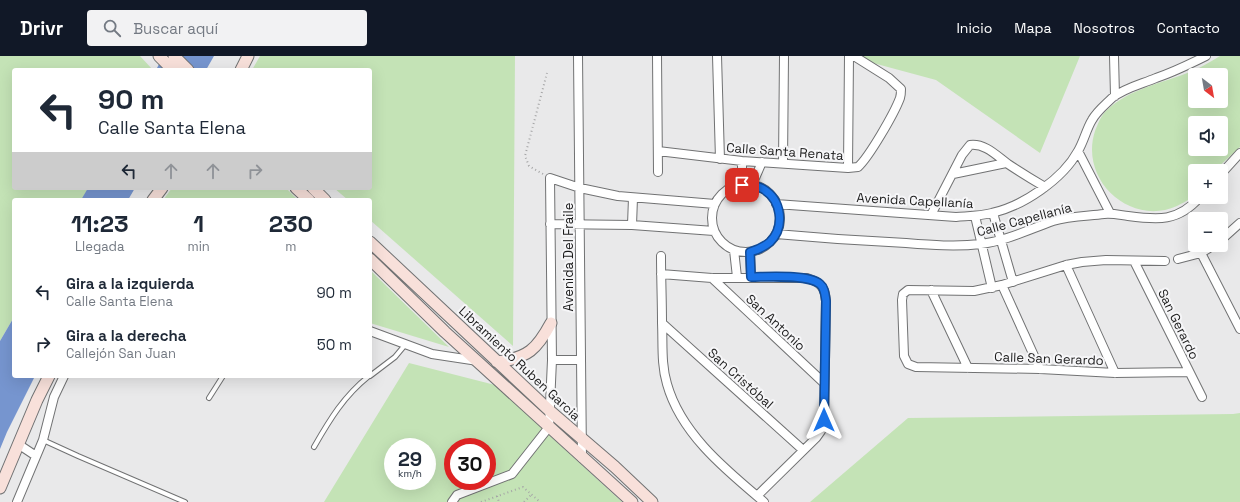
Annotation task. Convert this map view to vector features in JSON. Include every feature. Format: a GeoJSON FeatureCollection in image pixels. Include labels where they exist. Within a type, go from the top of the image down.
{"type":"FeatureCollection","features":[{"type":"Feature","properties":{"kind":"street"},"geometry":{"type":"LineString","coordinates":[[159,56],[171,68]]}},
{"type":"Feature","properties":{"kind":"street"},"geometry":{"type":"LineString","coordinates":[[174,56],[186,68]]}},
{"type":"Feature","properties":{"kind":"street"},"geometry":{"type":"LineString","coordinates":[[242,68],[248,56]]}},
{"type":"Feature","properties":{"kind":"street","name":"Avenida Del Fraile"},"geometry":{"type":"LineString","coordinates":[[578,56],[582,458]]}},
{"type":"Feature","properties":{"kind":"street"},"geometry":{"type":"LineString","coordinates":[[657,56],[658,172]]}},
{"type":"Feature","properties":{"kind":"street"},"geometry":{"type":"LineString","coordinates":[[718,56],[720,159]]}},
{"type":"Feature","properties":{"kind":"street"},"geometry":{"type":"LineString","coordinates":[[783,163],[784,56]]}},
{"type":"Feature","properties":{"kind":"street"},"geometry":{"type":"LineString","coordinates":[[848,168],[849,56]]}},
{"type":"Feature","properties":{"kind":"street","name":"Calle Santa Renata"},"geometry":{"type":"LineString","coordinates":[[658,151],[742,161],[848,168],[858,167],[865,160],[889,119],[901,94],[901,89],[889,78],[854,56]]}},
{"type":"Feature","properties":{"kind":"street"},"geometry":{"type":"LineString","coordinates":[[1114,56],[1115,96]]}},
{"type":"Feature","properties":{"kind":"street","name":"Avenida Capellanía"},"geometry":{"type":"LineString","coordinates":[[776,204],[956,217],[993,213],[1022,202],[1045,187],[1062,173],[1078,151],[1092,119],[1100,109],[1115,96],[1131,88],[1175,71],[1206,56]]}},
{"type":"Feature","properties":{"kind":"street"},"geometry":{"type":"LineString","coordinates":[[930,215],[964,151],[970,145],[979,145],[993,152],[1006,163],[1045,187]]}},
{"type":"Feature","properties":{"kind":"street"},"geometry":{"type":"LineString","coordinates":[[1078,151],[1110,213]]}},
{"type":"Feature","properties":{"kind":"street"},"geometry":{"type":"LineString","coordinates":[[1228,168],[1238,159]]}},
{"type":"Feature","properties":{"kind":"street"},"geometry":{"type":"LineString","coordinates":[[742,161],[742,185]]}},
{"type":"Feature","properties":{"kind":"street"},"geometry":{"type":"LineString","coordinates":[[752,185],[762,162]]}},
{"type":"Feature","properties":{"kind":"street"},"geometry":{"type":"LineString","coordinates":[[953,174],[1006,163]]}},
{"type":"Feature","properties":{"kind":"street"},"geometry":{"type":"LineString","coordinates":[[550,178],[580,188],[633,198],[715,204]]}},
{"type":"Feature","properties":{"kind":"street","name":"Avenida Del Fraile"},"geometry":{"type":"LineString","coordinates":[[550,178],[552,323],[550,427]]}},
{"type":"Feature","properties":{"kind":"street"},"geometry":{"type":"LineString","coordinates":[[742,185],[752,185],[762,188],[771,195],[780,214],[779,224],[776,234],[769,243],[760,249],[750,252],[734,250],[726,246],[714,231],[712,213],[715,204],[721,195],[731,188],[742,185]]}},
{"type":"Feature","properties":{"kind":"street"},"geometry":{"type":"LineString","coordinates":[[298,190],[307,198]]}},
{"type":"Feature","properties":{"kind":"street"},"geometry":{"type":"LineString","coordinates":[[315,190],[323,198]]}},
{"type":"Feature","properties":{"kind":"street"},"geometry":{"type":"LineString","coordinates":[[632,225],[633,198]]}},
{"type":"Feature","properties":{"kind":"street","name":"Calle Capellanía"},"geometry":{"type":"LineString","coordinates":[[776,234],[839,240],[957,246],[982,244],[1002,239],[1055,221],[1110,213],[1148,219],[1162,219],[1176,215],[1192,204]]}},
{"type":"Feature","properties":{"kind":"street"},"geometry":{"type":"LineString","coordinates":[[993,213],[1002,239],[1012,282]]}},
{"type":"Feature","properties":{"kind":"street"},"geometry":{"type":"LineString","coordinates":[[975,216],[992,288]]}},
{"type":"Feature","properties":{"kind":"street"},"geometry":{"type":"LineString","coordinates":[[1228,234],[1240,223]]}},
{"type":"Feature","properties":{"kind":"street"},"geometry":{"type":"LineString","coordinates":[[550,224],[632,225],[714,231]]}},
{"type":"Feature","properties":{"kind":"street","name":"Libramiento Ruben Garcia"},"geometry":{"type":"LineString","coordinates":[[372,244],[550,412],[615,467],[652,502]]}},
{"type":"Feature","properties":{"kind":"street"},"geometry":{"type":"LineString","coordinates":[[734,250],[737,277]]}},
{"type":"Feature","properties":{"kind":"street"},"geometry":{"type":"LineString","coordinates":[[750,252],[751,277]]}},
{"type":"Feature","properties":{"kind":"street"},"geometry":{"type":"LineString","coordinates":[[1178,259],[1201,253],[1240,329]]}},
{"type":"Feature","properties":{"kind":"street"},"geometry":{"type":"LineString","coordinates":[[661,256],[662,360],[672,398],[682,419],[697,439],[717,460],[764,502]]}},
{"type":"Feature","properties":{"kind":"street"},"geometry":{"type":"LineString","coordinates":[[968,368],[931,290],[974,291],[992,288],[1066,265],[1106,260],[1165,261]]}},
{"type":"Feature","properties":{"kind":"street","name":"Libramiento Ruben Garcia"},"geometry":{"type":"LineString","coordinates":[[372,261],[446,332],[582,458],[632,502]]}},
{"type":"Feature","properties":{"kind":"street","name":"San Gerardo"},"geometry":{"type":"LineString","coordinates":[[1134,261],[1202,397]]}},
{"type":"Feature","properties":{"kind":"street"},"geometry":{"type":"LineString","coordinates":[[1066,265],[1115,372]]}},
{"type":"Feature","properties":{"kind":"street"},"geometry":{"type":"LineString","coordinates":[[661,274],[712,278],[807,278],[820,284],[824,289],[826,306],[824,420],[822,431],[756,496]]}},
{"type":"Feature","properties":{"kind":"street","name":"San Antonio"},"geometry":{"type":"LineString","coordinates":[[712,278],[824,383]]}},
{"type":"Feature","properties":{"kind":"street"},"geometry":{"type":"LineString","coordinates":[[1002,286],[1040,369]]}},
{"type":"Feature","properties":{"kind":"street","name":"Calle San Gerardo"},"geometry":{"type":"LineString","coordinates":[[931,290],[912,290],[905,292],[902,300],[904,356],[908,364],[916,367],[1115,372],[1189,372]]}},
{"type":"Feature","properties":{"kind":"street"},"geometry":{"type":"LineString","coordinates":[[497,362],[519,358],[536,347],[552,323]]}},
{"type":"Feature","properties":{"kind":"street","name":"San Cristóbal"},"geometry":{"type":"LineString","coordinates":[[662,324],[803,450]]}},
{"type":"Feature","properties":{"kind":"street"},"geometry":{"type":"LineString","coordinates":[[372,332],[405,345],[438,355],[479,361]]}},
{"type":"Feature","properties":{"kind":"street"},"geometry":{"type":"LineString","coordinates":[[552,360],[581,360]]}},
{"type":"Feature","properties":{"kind":"street"},"geometry":{"type":"LineString","coordinates":[[0,488],[36,400],[48,378]]}},
{"type":"Feature","properties":{"kind":"street"},"geometry":{"type":"LineString","coordinates":[[17,502],[43,440],[54,398],[63,378]]}},
{"type":"Feature","properties":{"kind":"street"},"geometry":{"type":"LineString","coordinates":[[452,502],[458,495],[512,474],[550,427]]}},
{"type":"Feature","properties":{"kind":"street"},"geometry":{"type":"LineString","coordinates":[[18,444],[36,456]]}},
{"type":"Feature","properties":{"kind":"lane"},"geometry":{"type":"LineString","coordinates":[[372,374],[395,357],[405,345]]}},
{"type":"Feature","properties":{"kind":"lane"},"geometry":{"type":"LineString","coordinates":[[209,398],[222,378]]}},
{"type":"Feature","properties":{"kind":"lane"},"geometry":{"type":"LineString","coordinates":[[314,447],[331,416],[347,396],[368,378]]}},
{"type":"Feature","properties":{"kind":"lane"},"geometry":{"type":"LineString","coordinates":[[43,440],[186,502]]}},
{"type":"Feature","properties":{"kind":"path"},"geometry":{"type":"LineString","coordinates":[[547,73],[525,156],[529,166],[550,178]]}},
{"type":"Feature","properties":{"kind":"path"},"geometry":{"type":"LineString","coordinates":[[481,502],[523,487],[540,502]]}},
{"type":"Feature","properties":{"kind":"path"},"geometry":{"type":"LineString","coordinates":[[524,502],[532,494]]}},
{"type":"Feature","properties":{"kind":"path"},"geometry":{"type":"LineString","coordinates":[[495,502],[499,502],[497,496]]}},
{"type":"Feature","properties":{"kind":"green space"},"geometry":{"type":"Polygon","coordinates":[[[0,56],[140,56],[151,68],[12,68],[12,190],[87,190],[83,198],[12,198],[12,320],[0,341],[0,56]]]}},
{"type":"Feature","properties":{"kind":"green space"},"geometry":{"type":"Polygon","coordinates":[[[260,56],[515,56],[513,346],[372,222],[372,198],[346,198],[336,190],[372,190],[372,68],[253,68],[260,56]]]}},
{"type":"Feature","properties":{"kind":"green space"},"geometry":{"type":"Polygon","coordinates":[[[847,56],[1080,56],[1040,153],[936,80],[847,56]]]}},
{"type":"Feature","properties":{"kind":"green space"},"geometry":{"type":"Polygon","coordinates":[[[1220,56],[1240,56],[1240,147],[1222,164],[1188,164],[1188,200],[1177,206],[1159,211],[1142,210],[1126,204],[1112,195],[1102,182],[1094,166],[1092,149],[1095,131],[1101,117],[1107,110],[1125,97],[1146,87],[1188,73],[1188,108],[1228,108],[1228,68],[1199,68],[1220,56]]]}},
{"type":"Feature","properties":{"kind":"green space"},"geometry":{"type":"Polygon","coordinates":[[[170,190],[288,190],[296,198],[164,198],[170,190]]]}},
{"type":"Feature","properties":{"kind":"green space"},"geometry":{"type":"Polygon","coordinates":[[[372,272],[449,347],[372,324],[372,272]]]}},
{"type":"Feature","properties":{"kind":"green space"},"geometry":{"type":"Polygon","coordinates":[[[409,363],[495,385],[622,502],[324,502],[409,363]]]}},
{"type":"Feature","properties":{"kind":"green space"},"geometry":{"type":"Polygon","coordinates":[[[1240,413],[1240,502],[810,502],[908,418],[1240,413]]]}},
{"type":"Feature","properties":{"kind":"water"},"geometry":{"type":"Polygon","coordinates":[[[163,56],[214,56],[207,68],[157,68],[163,56]]]}},
{"type":"Feature","properties":{"kind":"water"},"geometry":{"type":"Polygon","coordinates":[[[87,190],[134,190],[129,198],[82,198],[87,190]]]}},
{"type":"Feature","properties":{"kind":"water"},"geometry":{"type":"Polygon","coordinates":[[[12,320],[12,378],[34,378],[0,449],[0,341],[12,320]]]}},
{"type":"Feature","properties":{"kind":"route"},"geometry":{"type":"LineString","coordinates":[[742,185],[752,185],[762,188],[771,195],[780,214],[776,234],[769,243],[760,249],[750,252],[751,277],[807,278],[814,280],[824,289],[826,301],[824,420]]}}]}
